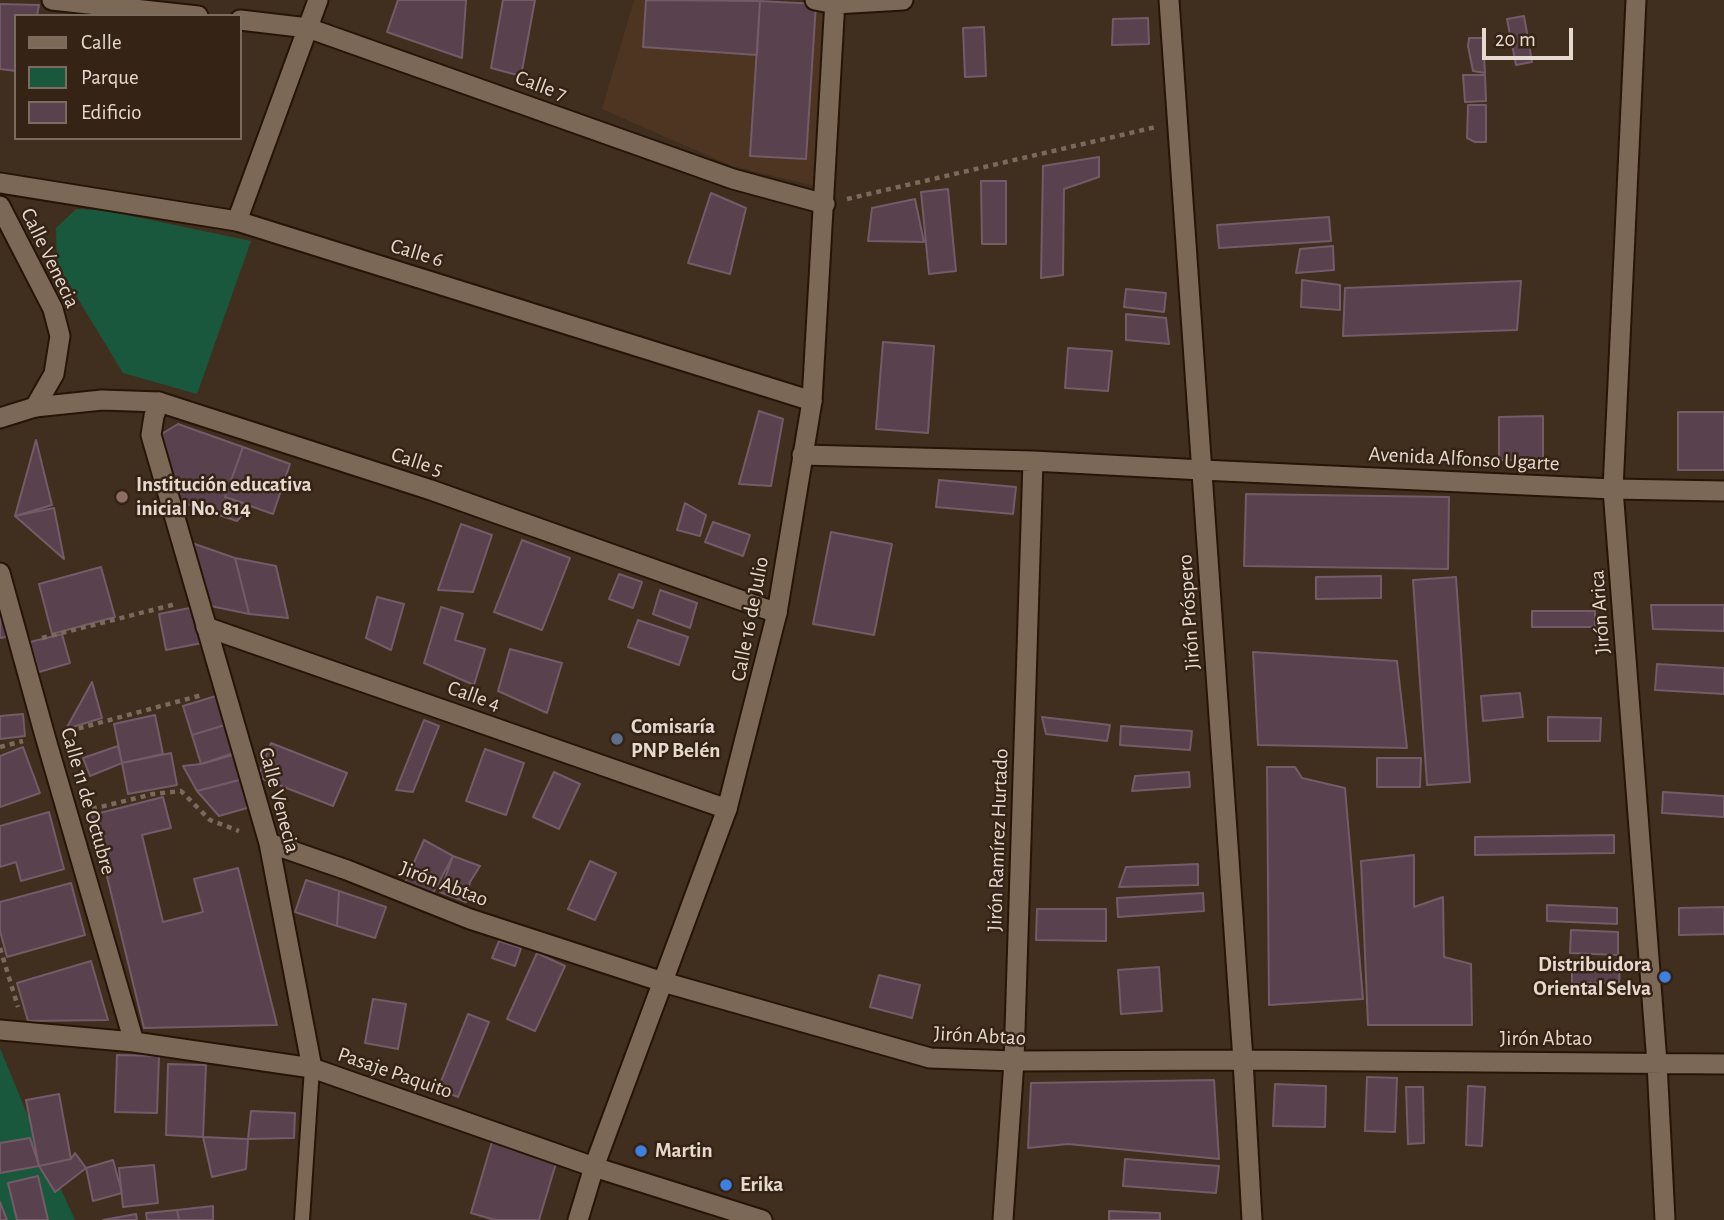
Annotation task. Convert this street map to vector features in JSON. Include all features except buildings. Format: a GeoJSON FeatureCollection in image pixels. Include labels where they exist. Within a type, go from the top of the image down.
{"type":"FeatureCollection","features":[{"type":"Feature","properties":{"kind":"street"},"geometry":{"type":"LineString","coordinates":[[52,0],[180,14]]}},
{"type":"Feature","properties":{"kind":"street"},"geometry":{"type":"LineString","coordinates":[[237,221],[318,0]]}},
{"type":"Feature","properties":{"kind":"street"},"geometry":{"type":"LineString","coordinates":[[815,0],[902,0]]}},
{"type":"Feature","properties":{"kind":"street","name":"Jirón Próspero"},"geometry":{"type":"LineString","coordinates":[[1169,0],[1252,1220]]}},
{"type":"Feature","properties":{"kind":"street","name":"Jirón Arica"},"geometry":{"type":"LineString","coordinates":[[1636,0],[1613,489],[1657,1063],[1665,1220]]}},
{"type":"Feature","properties":{"kind":"street","name":"Calle 16 de Julio"},"geometry":{"type":"LineString","coordinates":[[578,1220],[594,1167],[727,809],[777,613],[813,401],[835,2]]}},
{"type":"Feature","properties":{"kind":"street","name":"Calle 7"},"geometry":{"type":"LineString","coordinates":[[242,20],[308,28],[733,179],[825,204]]}},
{"type":"Feature","properties":{"kind":"street","name":"Calle 6"},"geometry":{"type":"LineString","coordinates":[[0,183],[237,221],[813,401]]}},
{"type":"Feature","properties":{"kind":"street","name":"Calle Venecia"},"geometry":{"type":"LineString","coordinates":[[0,206],[53,309],[60,336],[54,374],[35,407]]}},
{"type":"Feature","properties":{"kind":"street","name":"Calle 5"},"geometry":{"type":"LineString","coordinates":[[0,418],[35,407],[102,400],[159,402],[430,490],[777,613]]}},
{"type":"Feature","properties":{"kind":"street","name":"Calle Venecia"},"geometry":{"type":"LineString","coordinates":[[159,402],[153,416],[152,435],[269,843],[312,1068]]}},
{"type":"Feature","properties":{"kind":"street","name":"Avenida Alfonso Ugarte"},"geometry":{"type":"LineString","coordinates":[[802,455],[1033,461],[1613,489],[1724,491]]}},
{"type":"Feature","properties":{"kind":"street","name":"Jirón Ramírez Hurtado"},"geometry":{"type":"LineString","coordinates":[[1003,1220],[1014,1061],[1033,461]]}},
{"type":"Feature","properties":{"kind":"street","name":"Calle 11 de Octubre"},"geometry":{"type":"LineString","coordinates":[[0,573],[134,1042]]}},
{"type":"Feature","properties":{"kind":"street","name":"Calle 4"},"geometry":{"type":"LineString","coordinates":[[206,627],[727,809]]}},
{"type":"Feature","properties":{"kind":"street","name":"Jirón Abtao"},"geometry":{"type":"LineString","coordinates":[[269,843],[347,870],[470,919],[663,982],[930,1058],[1014,1061],[1243,1059],[1724,1064]]}},
{"type":"Feature","properties":{"kind":"street","name":"Pasaje Paquito"},"geometry":{"type":"LineString","coordinates":[[0,1030],[134,1042],[312,1068],[594,1167],[762,1220]]}},
{"type":"Feature","properties":{"kind":"lane","name":"Calle Venecia"},"geometry":{"type":"LineString","coordinates":[[303,1220],[312,1068]]}},
{"type":"Feature","properties":{"kind":"path"},"geometry":{"type":"LineString","coordinates":[[825,204],[1177,122]]}},
{"type":"Feature","properties":{"kind":"path"},"geometry":{"type":"LineString","coordinates":[[19,644],[198,599]]}},
{"type":"Feature","properties":{"kind":"path"},"geometry":{"type":"LineString","coordinates":[[0,747],[224,689]]}},
{"type":"Feature","properties":{"kind":"path"},"geometry":{"type":"LineString","coordinates":[[68,815],[153,794],[181,791],[210,820],[269,843]]}},
{"type":"Feature","properties":{"kind":"path"},"geometry":{"type":"LineString","coordinates":[[0,948],[26,1032]]}},
{"type":"Feature","properties":{"kind":"shaded area"},"geometry":{"type":"Polygon","coordinates":[[[634,0],[762,0],[825,12],[815,186],[732,166],[602,109],[634,0]]]}},
{"type":"Feature","properties":{"kind":"green space"},"geometry":{"type":"Polygon","coordinates":[[[76,209],[103,210],[251,241],[197,394],[123,373],[57,264],[56,228],[76,209]]]}},
{"type":"Feature","properties":{"kind":"green space"},"geometry":{"type":"Polygon","coordinates":[[[0,1048],[32,1126],[75,1220],[0,1220],[0,1048]]]}},
{"type":"Feature","properties":{"kind":"place","name":"Institución educativa inicial No. 814"},"geometry":{"type":"Point","coordinates":[122,497]}},
{"type":"Feature","properties":{"kind":"place","name":"Comisaría PNP Belén"},"geometry":{"type":"Point","coordinates":[617,739]}},
{"type":"Feature","properties":{"kind":"place","name":"Distribuidora Oriental Selva"},"geometry":{"type":"Point","coordinates":[1665,977]}},
{"type":"Feature","properties":{"kind":"place","name":"Martin"},"geometry":{"type":"Point","coordinates":[641,1151]}},
{"type":"Feature","properties":{"kind":"place","name":"Erika"},"geometry":{"type":"Point","coordinates":[726,1185]}}]}
